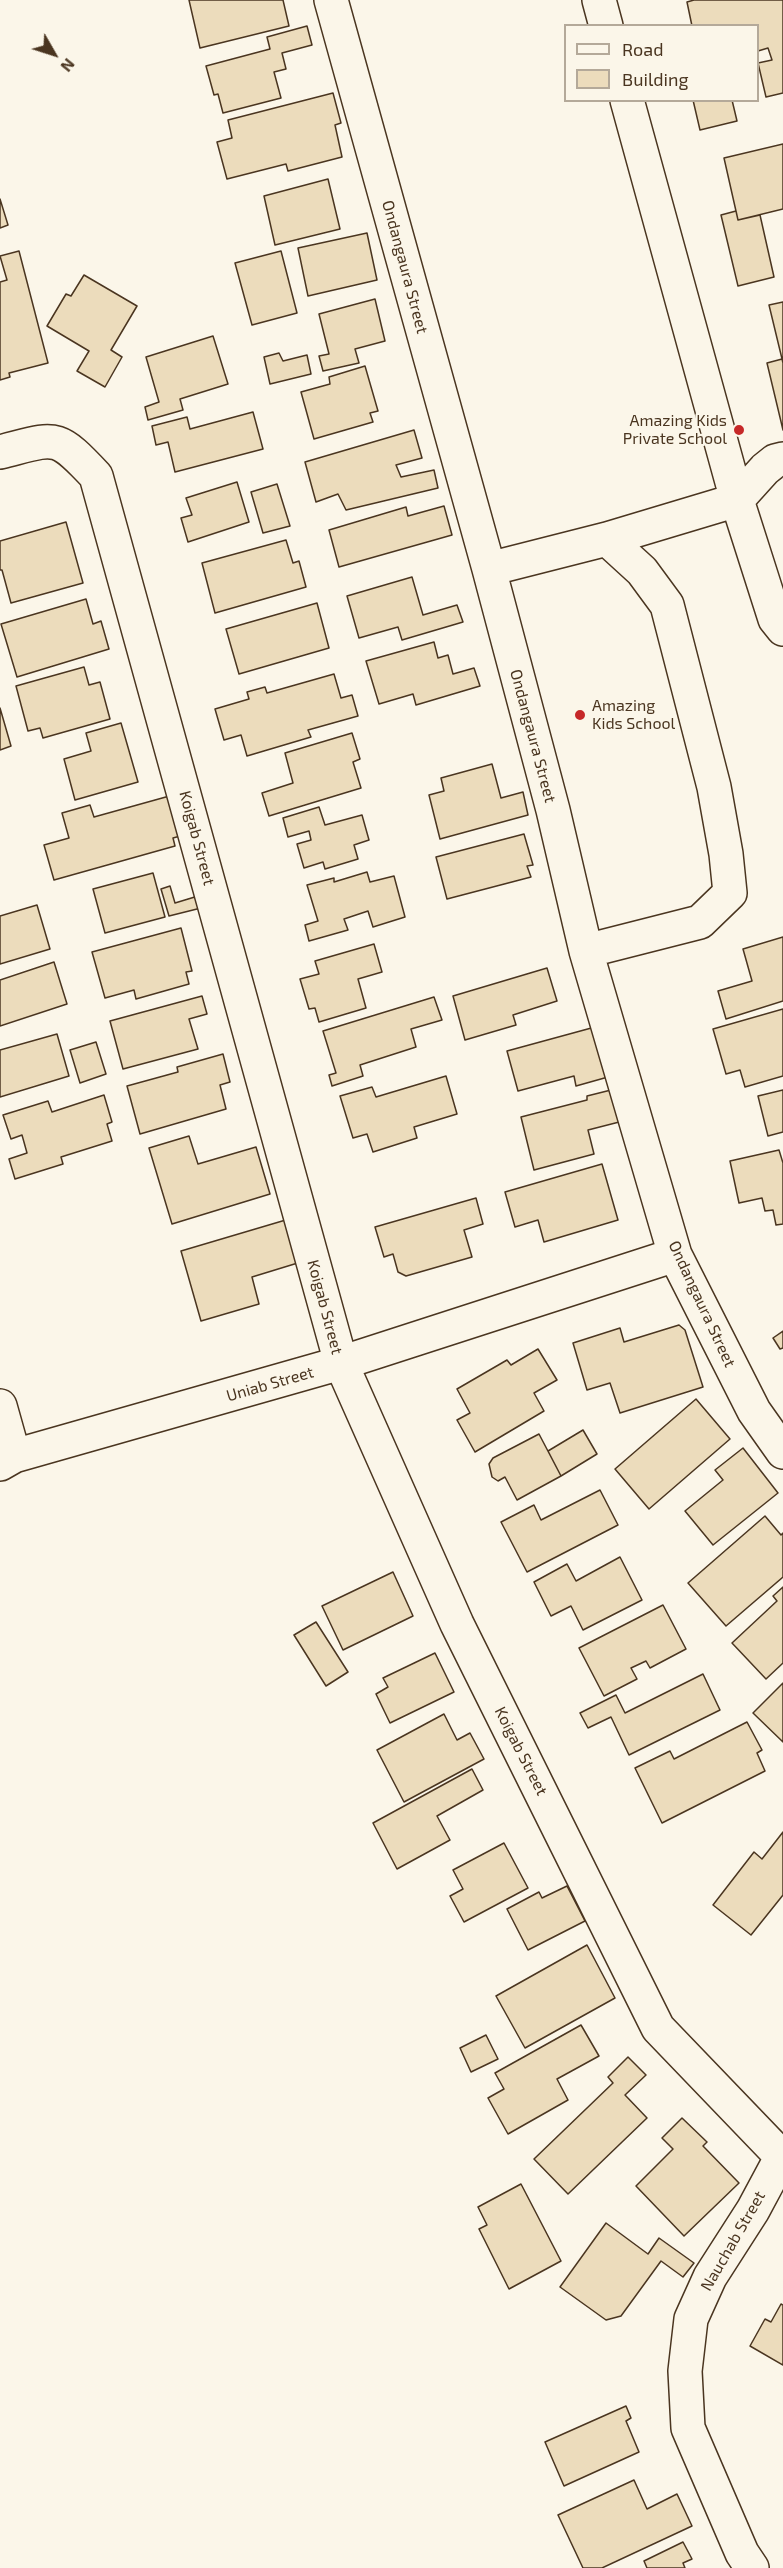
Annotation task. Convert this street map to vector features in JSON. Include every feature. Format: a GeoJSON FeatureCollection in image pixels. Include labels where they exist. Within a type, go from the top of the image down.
{"type":"FeatureCollection","features":[{"type":"Feature","properties":{"kind":"street","name":"Ondangaura Street"},"geometry":{"type":"LineString","coordinates":[[331,0],[489,569],[553,810],[586,951],[675,1254],[754,1411],[783,1452]]}},
{"type":"Feature","properties":{"kind":"street"},"geometry":{"type":"LineString","coordinates":[[599,0],[605,24]]}},
{"type":"Feature","properties":{"kind":"street"},"geometry":{"type":"LineString","coordinates":[[628,102],[737,500],[775,619],[783,629]]}},
{"type":"Feature","properties":{"kind":"street","name":"Koigab Street"},"geometry":{"type":"LineString","coordinates":[[0,452],[49,440],[61,443],[77,455],[96,476],[341,1363],[457,1624],[658,2028],[782,2155]]}},
{"type":"Feature","properties":{"kind":"street"},"geometry":{"type":"LineString","coordinates":[[489,569],[607,539],[737,500],[765,469],[775,461],[783,459]]}},
{"type":"Feature","properties":{"kind":"street"},"geometry":{"type":"LineString","coordinates":[[586,951],[700,922],[730,893],[726,854],[714,787],[667,605],[642,570],[607,539]]}},
{"type":"Feature","properties":{"kind":"street","name":"Uniab Street"},"geometry":{"type":"LineString","coordinates":[[7,1460],[341,1363],[675,1254]]}},
{"type":"Feature","properties":{"kind":"street"},"geometry":{"type":"LineString","coordinates":[[0,1406],[7,1460]]}},
{"type":"Feature","properties":{"kind":"street","name":"Nauchab Street"},"geometry":{"type":"LineString","coordinates":[[752,2568],[742,2553],[688,2428],[685,2371],[691,2319],[710,2277],[753,2210],[782,2155]]}},
{"type":"Feature","properties":{"kind":"building"},"geometry":{"type":"Polygon","coordinates":[[[189,0],[283,0],[289,26],[200,48],[189,0]]]}},
{"type":"Feature","properties":{"kind":"building"},"geometry":{"type":"Polygon","coordinates":[[[694,0],[783,0],[783,93],[766,97],[759,63],[772,60],[768,48],[759,51],[759,24],[692,24],[687,2],[694,0]]]}},
{"type":"Feature","properties":{"kind":"building"},"geometry":{"type":"Polygon","coordinates":[[[307,26],[312,45],[282,53],[286,69],[274,72],[281,98],[223,113],[218,94],[214,95],[206,66],[270,49],[267,37],[307,26]]]}},
{"type":"Feature","properties":{"kind":"building"},"geometry":{"type":"Polygon","coordinates":[[[333,93],[341,123],[335,125],[342,157],[288,171],[286,164],[227,179],[217,142],[232,138],[228,120],[333,93]]]}},
{"type":"Feature","properties":{"kind":"building"},"geometry":{"type":"Polygon","coordinates":[[[693,102],[732,102],[737,121],[700,130],[693,102]]]}},
{"type":"Feature","properties":{"kind":"building"},"geometry":{"type":"Polygon","coordinates":[[[783,144],[783,209],[738,220],[724,158],[783,144]]]}},
{"type":"Feature","properties":{"kind":"building"},"geometry":{"type":"Polygon","coordinates":[[[328,179],[340,229],[275,245],[264,196],[328,179]]]}},
{"type":"Feature","properties":{"kind":"building"},"geometry":{"type":"Polygon","coordinates":[[[0,199],[8,225],[0,228],[0,199]]]}},
{"type":"Feature","properties":{"kind":"building"},"geometry":{"type":"Polygon","coordinates":[[[736,211],[738,220],[760,215],[774,277],[738,286],[721,215],[736,211]]]}},
{"type":"Feature","properties":{"kind":"building"},"geometry":{"type":"Polygon","coordinates":[[[367,233],[377,280],[308,296],[298,248],[367,233]]]}},
{"type":"Feature","properties":{"kind":"building"},"geometry":{"type":"Polygon","coordinates":[[[19,251],[48,363],[9,373],[10,377],[0,380],[0,282],[7,280],[0,256],[19,251]]]}},
{"type":"Feature","properties":{"kind":"building"},"geometry":{"type":"Polygon","coordinates":[[[281,251],[297,313],[252,325],[235,263],[281,251]]]}},
{"type":"Feature","properties":{"kind":"building"},"geometry":{"type":"Polygon","coordinates":[[[84,275],[137,306],[111,350],[122,357],[105,387],[77,371],[89,351],[47,326],[66,294],[71,296],[84,275]]]}},
{"type":"Feature","properties":{"kind":"building"},"geometry":{"type":"Polygon","coordinates":[[[375,299],[385,341],[355,349],[359,363],[323,371],[319,356],[329,354],[319,314],[375,299]]]}},
{"type":"Feature","properties":{"kind":"building"},"geometry":{"type":"Polygon","coordinates":[[[783,302],[783,363],[769,305],[783,302]]]}},
{"type":"Feature","properties":{"kind":"building"},"geometry":{"type":"Polygon","coordinates":[[[213,336],[228,384],[180,399],[183,410],[148,420],[145,407],[159,402],[146,357],[213,336]]]}},
{"type":"Feature","properties":{"kind":"building"},"geometry":{"type":"Polygon","coordinates":[[[279,353],[283,361],[307,355],[311,374],[270,384],[264,357],[279,353]]]}},
{"type":"Feature","properties":{"kind":"building"},"geometry":{"type":"Polygon","coordinates":[[[782,359],[783,363],[783,430],[767,363],[782,359]]]}},
{"type":"Feature","properties":{"kind":"building"},"geometry":{"type":"Polygon","coordinates":[[[365,366],[378,411],[370,413],[373,422],[314,439],[301,392],[330,384],[329,377],[365,366]]]}},
{"type":"Feature","properties":{"kind":"building"},"geometry":{"type":"Polygon","coordinates":[[[253,412],[263,449],[175,472],[168,442],[156,445],[152,426],[187,417],[190,429],[253,412]]]}},
{"type":"Feature","properties":{"kind":"building"},"geometry":{"type":"Polygon","coordinates":[[[414,430],[422,458],[396,465],[401,477],[434,470],[438,488],[346,510],[338,494],[316,502],[305,462],[414,430]]]}},
{"type":"Feature","properties":{"kind":"building"},"geometry":{"type":"Polygon","coordinates":[[[237,482],[249,522],[188,542],[181,518],[192,515],[186,498],[237,482]]]}},
{"type":"Feature","properties":{"kind":"building"},"geometry":{"type":"Polygon","coordinates":[[[277,484],[290,526],[263,533],[251,492],[277,484]]]}},
{"type":"Feature","properties":{"kind":"building"},"geometry":{"type":"Polygon","coordinates":[[[444,506],[452,535],[339,567],[329,530],[406,507],[408,516],[444,506]]]}},
{"type":"Feature","properties":{"kind":"building"},"geometry":{"type":"Polygon","coordinates":[[[66,522],[83,583],[11,603],[2,570],[0,570],[0,541],[66,522]]]}},
{"type":"Feature","properties":{"kind":"building"},"geometry":{"type":"Polygon","coordinates":[[[286,540],[293,563],[299,561],[306,587],[215,613],[202,563],[286,540]]]}},
{"type":"Feature","properties":{"kind":"building"},"geometry":{"type":"Polygon","coordinates":[[[412,577],[423,615],[457,605],[463,622],[402,640],[398,627],[359,638],[347,596],[412,577]]]}},
{"type":"Feature","properties":{"kind":"building"},"geometry":{"type":"Polygon","coordinates":[[[86,599],[93,624],[101,621],[109,649],[17,677],[1,624],[86,599]]]}},
{"type":"Feature","properties":{"kind":"building"},"geometry":{"type":"Polygon","coordinates":[[[317,603],[329,648],[239,674],[226,629],[317,603]]]}},
{"type":"Feature","properties":{"kind":"building"},"geometry":{"type":"Polygon","coordinates":[[[434,642],[438,658],[448,655],[453,674],[474,668],[480,686],[416,705],[413,694],[379,704],[366,661],[434,642]]]}},
{"type":"Feature","properties":{"kind":"building"},"geometry":{"type":"Polygon","coordinates":[[[84,667],[89,685],[100,682],[110,719],[43,738],[40,728],[28,731],[16,686],[84,667]]]}},
{"type":"Feature","properties":{"kind":"building"},"geometry":{"type":"Polygon","coordinates":[[[334,674],[341,698],[352,695],[358,716],[308,730],[311,737],[247,756],[241,735],[224,740],[215,709],[249,699],[247,692],[265,687],[267,693],[334,674]]]}},
{"type":"Feature","properties":{"kind":"building"},"geometry":{"type":"Polygon","coordinates":[[[0,708],[11,746],[0,750],[0,708]]]}},
{"type":"Feature","properties":{"kind":"building"},"geometry":{"type":"Polygon","coordinates":[[[121,723],[138,782],[75,800],[64,759],[91,751],[86,733],[121,723]]]}},
{"type":"Feature","properties":{"kind":"building"},"geometry":{"type":"Polygon","coordinates":[[[352,733],[360,759],[353,762],[361,788],[269,816],[262,793],[293,783],[285,753],[352,733]]]}},
{"type":"Feature","properties":{"kind":"building"},"geometry":{"type":"Polygon","coordinates":[[[492,764],[501,798],[523,792],[528,815],[440,839],[429,795],[444,791],[441,778],[492,764]]]}},
{"type":"Feature","properties":{"kind":"building"},"geometry":{"type":"Polygon","coordinates":[[[173,795],[184,835],[173,838],[175,846],[54,880],[44,845],[69,838],[62,813],[90,805],[94,817],[173,795]]]}},
{"type":"Feature","properties":{"kind":"building"},"geometry":{"type":"Polygon","coordinates":[[[319,807],[325,825],[362,815],[369,840],[354,845],[358,859],[325,869],[323,862],[304,868],[297,844],[311,840],[309,831],[288,837],[283,818],[319,807]]]}},
{"type":"Feature","properties":{"kind":"building"},"geometry":{"type":"Polygon","coordinates":[[[524,834],[533,865],[527,866],[531,877],[447,899],[436,857],[524,834]]]}},
{"type":"Feature","properties":{"kind":"building"},"geometry":{"type":"Polygon","coordinates":[[[367,872],[370,882],[394,876],[405,917],[373,927],[368,911],[344,919],[348,930],[309,941],[305,925],[318,921],[307,885],[334,878],[334,882],[367,872]]]}},
{"type":"Feature","properties":{"kind":"building"},"geometry":{"type":"Polygon","coordinates":[[[153,873],[165,917],[105,933],[93,889],[153,873]]]}},
{"type":"Feature","properties":{"kind":"building"},"geometry":{"type":"Polygon","coordinates":[[[170,886],[175,903],[198,896],[201,908],[169,916],[161,889],[170,886]]]}},
{"type":"Feature","properties":{"kind":"building"},"geometry":{"type":"Polygon","coordinates":[[[37,905],[50,949],[0,964],[0,916],[37,905]]]}},
{"type":"Feature","properties":{"kind":"building"},"geometry":{"type":"Polygon","coordinates":[[[181,928],[192,971],[186,972],[189,984],[136,999],[134,990],[105,998],[92,952],[181,928]]]}},
{"type":"Feature","properties":{"kind":"building"},"geometry":{"type":"Polygon","coordinates":[[[783,937],[783,1001],[726,1019],[718,991],[752,981],[743,949],[783,937]]]}},
{"type":"Feature","properties":{"kind":"building"},"geometry":{"type":"Polygon","coordinates":[[[374,944],[382,972],[358,979],[366,1008],[319,1022],[315,1008],[309,1009],[300,979],[319,974],[315,961],[374,944]]]}},
{"type":"Feature","properties":{"kind":"building"},"geometry":{"type":"Polygon","coordinates":[[[54,962],[67,1004],[0,1026],[0,980],[54,962]]]}},
{"type":"Feature","properties":{"kind":"building"},"geometry":{"type":"Polygon","coordinates":[[[547,968],[557,1001],[513,1015],[516,1025],[465,1040],[453,996],[547,968]]]}},
{"type":"Feature","properties":{"kind":"building"},"geometry":{"type":"Polygon","coordinates":[[[202,996],[207,1014],[189,1019],[198,1049],[123,1069],[110,1021],[202,996]]]}},
{"type":"Feature","properties":{"kind":"building"},"geometry":{"type":"Polygon","coordinates":[[[434,997],[442,1020],[411,1029],[416,1047],[360,1065],[363,1076],[332,1086],[329,1075],[336,1073],[323,1031],[434,997]]]}},
{"type":"Feature","properties":{"kind":"building"},"geometry":{"type":"Polygon","coordinates":[[[783,1009],[783,1076],[745,1087],[740,1070],[726,1074],[713,1029],[783,1009]]]}},
{"type":"Feature","properties":{"kind":"building"},"geometry":{"type":"Polygon","coordinates":[[[595,1027],[608,1077],[576,1086],[574,1076],[518,1091],[507,1051],[595,1027]]]}},
{"type":"Feature","properties":{"kind":"building"},"geometry":{"type":"Polygon","coordinates":[[[57,1034],[69,1076],[0,1097],[0,1050],[57,1034]]]}},
{"type":"Feature","properties":{"kind":"building"},"geometry":{"type":"Polygon","coordinates":[[[96,1042],[106,1074],[80,1083],[70,1050],[96,1042]]]}},
{"type":"Feature","properties":{"kind":"building"},"geometry":{"type":"Polygon","coordinates":[[[223,1054],[230,1082],[220,1085],[226,1109],[140,1134],[127,1086],[178,1072],[177,1067],[223,1054]]]}},
{"type":"Feature","properties":{"kind":"building"},"geometry":{"type":"Polygon","coordinates":[[[446,1076],[457,1114],[414,1127],[417,1138],[373,1152],[367,1134],[353,1138],[340,1096],[372,1087],[376,1097],[446,1076]]]}},
{"type":"Feature","properties":{"kind":"building"},"geometry":{"type":"Polygon","coordinates":[[[619,1088],[627,1120],[588,1130],[594,1154],[534,1170],[521,1117],[587,1100],[587,1096],[619,1088]]]}},
{"type":"Feature","properties":{"kind":"building"},"geometry":{"type":"Polygon","coordinates":[[[783,1090],[783,1132],[768,1136],[758,1096],[783,1090]]]}},
{"type":"Feature","properties":{"kind":"building"},"geometry":{"type":"Polygon","coordinates":[[[104,1095],[112,1122],[107,1124],[112,1141],[61,1157],[63,1164],[15,1179],[9,1159],[27,1153],[22,1135],[11,1139],[3,1115],[48,1101],[52,1112],[104,1095]]]}},
{"type":"Feature","properties":{"kind":"building"},"geometry":{"type":"Polygon","coordinates":[[[189,1136],[198,1164],[256,1147],[270,1194],[172,1224],[149,1148],[189,1136]]]}},
{"type":"Feature","properties":{"kind":"building"},"geometry":{"type":"Polygon","coordinates":[[[779,1150],[783,1163],[783,1224],[776,1225],[773,1210],[765,1211],[762,1198],[739,1203],[730,1161],[779,1150]]]}},
{"type":"Feature","properties":{"kind":"building"},"geometry":{"type":"Polygon","coordinates":[[[602,1164],[618,1220],[544,1242],[538,1220],[515,1227],[505,1192],[602,1164]]]}},
{"type":"Feature","properties":{"kind":"building"},"geometry":{"type":"Polygon","coordinates":[[[476,1198],[483,1224],[464,1230],[472,1257],[406,1276],[398,1272],[393,1254],[384,1257],[375,1227],[476,1198]]]}},
{"type":"Feature","properties":{"kind":"building"},"geometry":{"type":"Polygon","coordinates":[[[289,1219],[301,1262],[252,1277],[259,1304],[201,1321],[181,1251],[289,1219]]]}},
{"type":"Feature","properties":{"kind":"building"},"geometry":{"type":"Polygon","coordinates":[[[679,1325],[685,1330],[703,1387],[620,1413],[610,1383],[587,1390],[573,1343],[620,1328],[624,1342],[679,1325]]]}},
{"type":"Feature","properties":{"kind":"building"},"geometry":{"type":"Polygon","coordinates":[[[783,1331],[783,1348],[780,1349],[773,1338],[783,1331]]]}},
{"type":"Feature","properties":{"kind":"building"},"geometry":{"type":"Polygon","coordinates":[[[538,1349],[557,1380],[534,1393],[544,1411],[475,1452],[457,1420],[470,1413],[457,1389],[507,1360],[511,1365],[538,1349]]]}},
{"type":"Feature","properties":{"kind":"building"},"geometry":{"type":"Polygon","coordinates":[[[696,1399],[730,1439],[649,1509],[615,1469],[696,1399]]]}},
{"type":"Feature","properties":{"kind":"building"},"geometry":{"type":"Polygon","coordinates":[[[583,1430],[597,1454],[561,1476],[548,1451],[583,1430]]]}},
{"type":"Feature","properties":{"kind":"building"},"geometry":{"type":"Polygon","coordinates":[[[539,1434],[561,1476],[517,1500],[505,1477],[498,1481],[492,1477],[489,1464],[493,1458],[539,1434]]]}},
{"type":"Feature","properties":{"kind":"building"},"geometry":{"type":"Polygon","coordinates":[[[743,1448],[778,1493],[713,1545],[685,1511],[723,1480],[715,1470],[743,1448]]]}},
{"type":"Feature","properties":{"kind":"building"},"geometry":{"type":"Polygon","coordinates":[[[600,1490],[618,1525],[527,1572],[501,1522],[534,1505],[541,1520],[600,1490]]]}},
{"type":"Feature","properties":{"kind":"building"},"geometry":{"type":"Polygon","coordinates":[[[765,1516],[781,1535],[783,1533],[783,1577],[726,1626],[688,1583],[765,1516]]]}},
{"type":"Feature","properties":{"kind":"building"},"geometry":{"type":"Polygon","coordinates":[[[620,1557],[642,1600],[583,1630],[571,1606],[551,1616],[534,1582],[567,1564],[576,1581],[620,1557]]]}},
{"type":"Feature","properties":{"kind":"building"},"geometry":{"type":"Polygon","coordinates":[[[393,1572],[413,1616],[343,1650],[322,1606],[393,1572]]]}},
{"type":"Feature","properties":{"kind":"building"},"geometry":{"type":"Polygon","coordinates":[[[783,1587],[783,1663],[766,1679],[732,1643],[777,1601],[773,1596],[783,1587]]]}},
{"type":"Feature","properties":{"kind":"building"},"geometry":{"type":"Polygon","coordinates":[[[663,1605],[686,1649],[650,1668],[646,1661],[631,1668],[637,1679],[604,1696],[579,1648],[663,1605]]]}},
{"type":"Feature","properties":{"kind":"building"},"geometry":{"type":"Polygon","coordinates":[[[316,1622],[348,1672],[326,1686],[294,1635],[316,1622]]]}},
{"type":"Feature","properties":{"kind":"building"},"geometry":{"type":"Polygon","coordinates":[[[435,1653],[454,1692],[390,1723],[376,1694],[388,1687],[383,1678],[435,1653]]]}},
{"type":"Feature","properties":{"kind":"building"},"geometry":{"type":"Polygon","coordinates":[[[703,1674],[720,1710],[629,1755],[611,1717],[588,1728],[580,1713],[616,1695],[625,1713],[703,1674]]]}},
{"type":"Feature","properties":{"kind":"building"},"geometry":{"type":"Polygon","coordinates":[[[783,1683],[783,1742],[753,1713],[783,1683]]]}},
{"type":"Feature","properties":{"kind":"building"},"geometry":{"type":"Polygon","coordinates":[[[444,1714],[457,1740],[470,1733],[484,1759],[404,1802],[377,1750],[444,1714]]]}},
{"type":"Feature","properties":{"kind":"building"},"geometry":{"type":"Polygon","coordinates":[[[747,1722],[762,1750],[757,1753],[765,1771],[662,1823],[635,1768],[670,1751],[674,1759],[747,1722]]]}},
{"type":"Feature","properties":{"kind":"building"},"geometry":{"type":"Polygon","coordinates":[[[472,1769],[483,1790],[437,1816],[450,1840],[397,1869],[373,1823],[472,1769]]]}},
{"type":"Feature","properties":{"kind":"building"},"geometry":{"type":"Polygon","coordinates":[[[783,1832],[783,1895],[751,1935],[713,1905],[754,1852],[762,1859],[783,1832]]]}},
{"type":"Feature","properties":{"kind":"building"},"geometry":{"type":"Polygon","coordinates":[[[504,1843],[528,1888],[464,1922],[450,1896],[463,1889],[453,1870],[504,1843]]]}},
{"type":"Feature","properties":{"kind":"building"},"geometry":{"type":"Polygon","coordinates":[[[567,1886],[585,1921],[528,1950],[507,1909],[539,1892],[542,1898],[567,1886]]]}},
{"type":"Feature","properties":{"kind":"building"},"geometry":{"type":"Polygon","coordinates":[[[587,1945],[615,1998],[525,2048],[496,1996],[587,1945]]]}},
{"type":"Feature","properties":{"kind":"building"},"geometry":{"type":"Polygon","coordinates":[[[581,2025],[599,2056],[557,2079],[568,2100],[508,2134],[488,2098],[504,2089],[495,2073],[581,2025]]]}},
{"type":"Feature","properties":{"kind":"building"},"geometry":{"type":"Polygon","coordinates":[[[486,2035],[498,2059],[471,2072],[460,2048],[486,2035]]]}},
{"type":"Feature","properties":{"kind":"building"},"geometry":{"type":"Polygon","coordinates":[[[628,2057],[646,2075],[625,2095],[647,2118],[568,2194],[534,2159],[613,2083],[608,2077],[628,2057]]]}},
{"type":"Feature","properties":{"kind":"building"},"geometry":{"type":"Polygon","coordinates":[[[682,2118],[707,2142],[703,2146],[739,2183],[684,2236],[636,2186],[673,2149],[662,2138],[682,2118]]]}},
{"type":"Feature","properties":{"kind":"building"},"geometry":{"type":"Polygon","coordinates":[[[521,2184],[561,2261],[509,2289],[479,2229],[487,2225],[478,2207],[521,2184]]]}},
{"type":"Feature","properties":{"kind":"building"},"geometry":{"type":"Polygon","coordinates":[[[606,2223],[648,2254],[659,2238],[694,2263],[683,2277],[661,2261],[621,2316],[606,2320],[560,2287],[606,2223]]]}},
{"type":"Feature","properties":{"kind":"building"},"geometry":{"type":"Polygon","coordinates":[[[781,2304],[783,2305],[783,2365],[750,2346],[765,2319],[771,2322],[781,2304]]]}},
{"type":"Feature","properties":{"kind":"building"},"geometry":{"type":"Polygon","coordinates":[[[626,2406],[631,2418],[626,2421],[639,2452],[564,2486],[545,2442],[626,2406]]]}},
{"type":"Feature","properties":{"kind":"building"},"geometry":{"type":"Polygon","coordinates":[[[634,2480],[647,2509],[677,2494],[692,2526],[602,2568],[583,2568],[558,2515],[634,2480]]]}},
{"type":"Feature","properties":{"kind":"building"},"geometry":{"type":"Polygon","coordinates":[[[683,2542],[692,2559],[683,2563],[685,2568],[647,2568],[644,2561],[683,2542]]]}},
{"type":"Feature","properties":{"kind":"place","name":"Amazing Kids Private School"},"geometry":{"type":"Point","coordinates":[739,430]}},
{"type":"Feature","properties":{"kind":"place","name":"Amazing Kids School"},"geometry":{"type":"Point","coordinates":[580,715]}}]}
